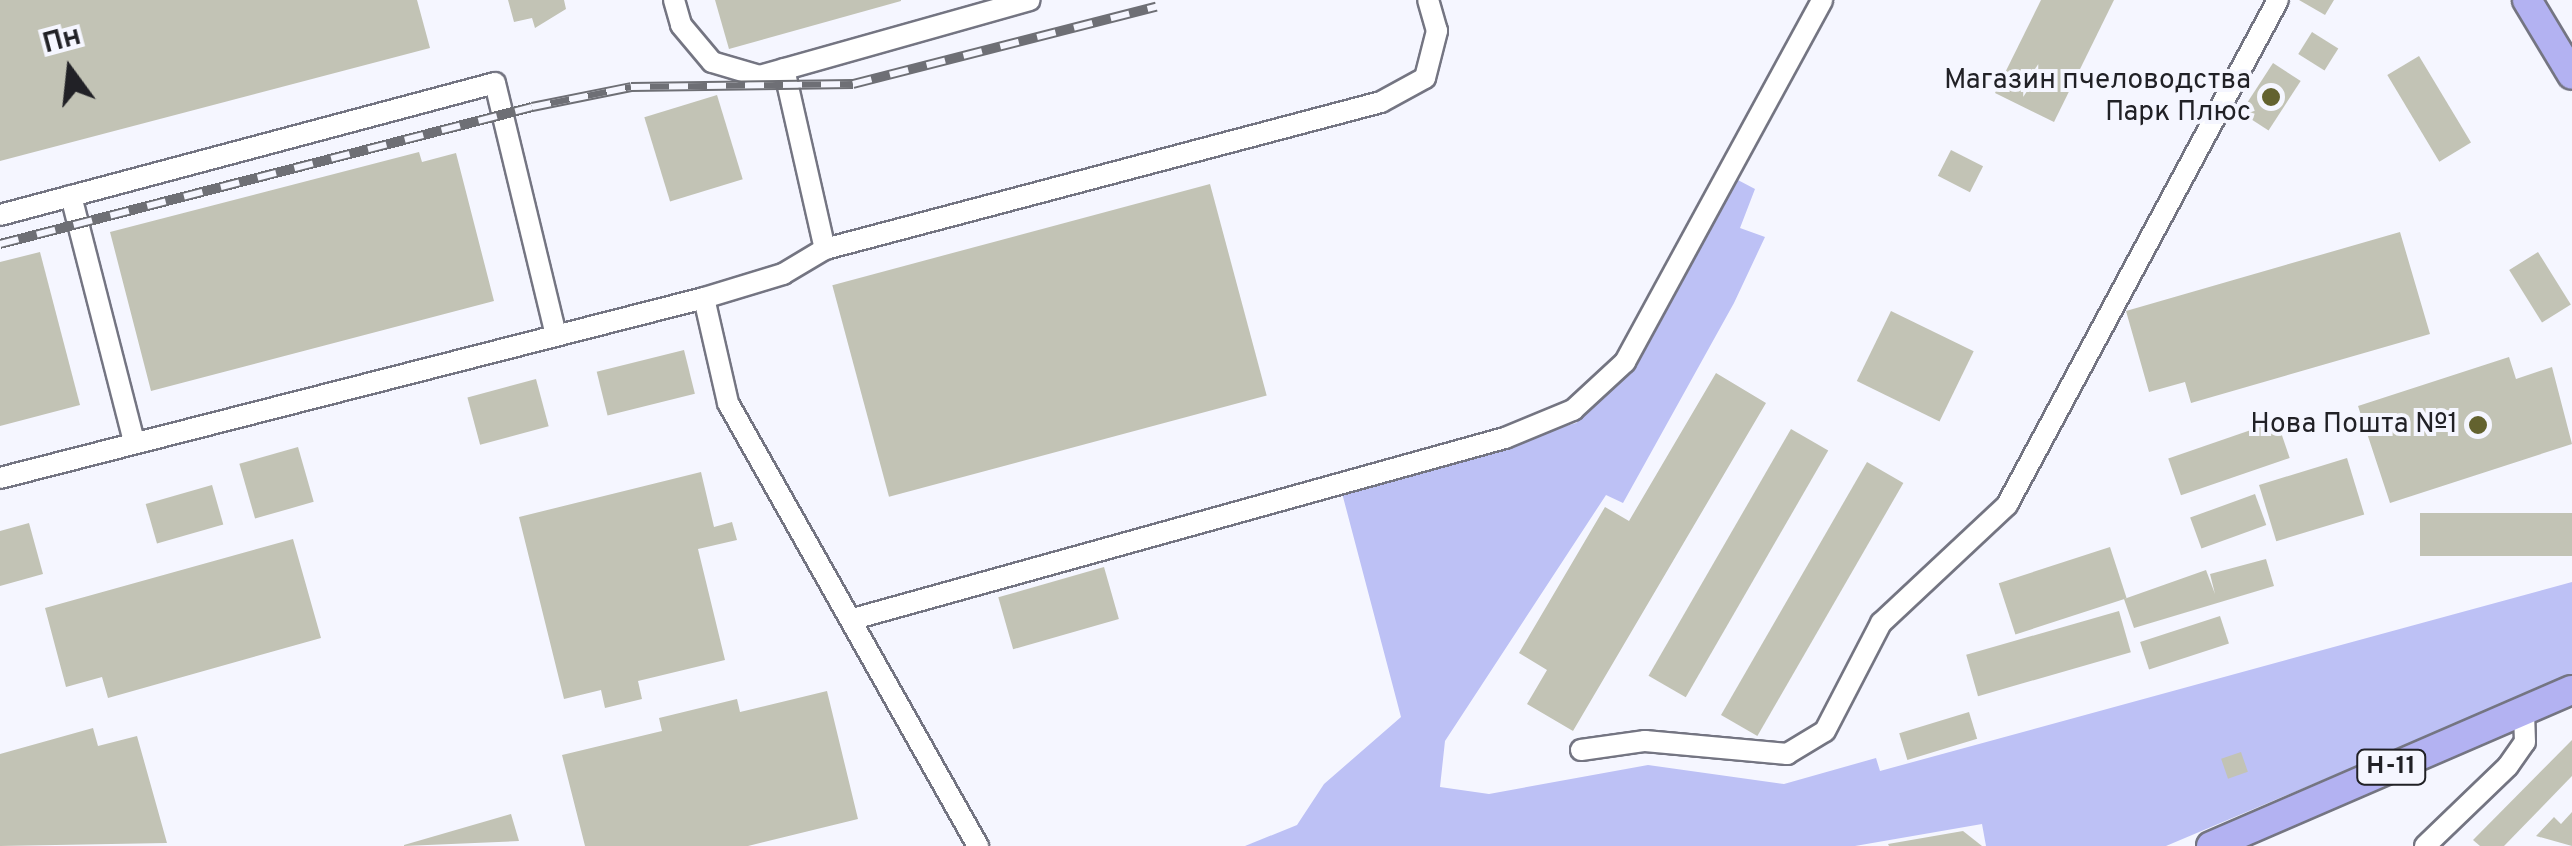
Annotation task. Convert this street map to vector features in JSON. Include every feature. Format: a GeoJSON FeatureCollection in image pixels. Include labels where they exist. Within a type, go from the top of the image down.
{"type":"FeatureCollection","features":[{"type":"Feature","properties":{"kind":"main road"},"geometry":{"type":"LineString","coordinates":[[2527,0],[2572,75]]}},
{"type":"Feature","properties":{"kind":"main road","name":"Н-11"},"geometry":{"type":"LineString","coordinates":[[2211,846],[2572,690]]}},
{"type":"Feature","properties":{"kind":"street"},"geometry":{"type":"LineString","coordinates":[[674,0],[681,25],[712,62],[760,76],[1030,0]]}},
{"type":"Feature","properties":{"kind":"street"},"geometry":{"type":"LineString","coordinates":[[0,478],[555,330],[704,298],[783,274],[825,249],[1381,102],[1426,78],[1437,31],[1428,0]]}},
{"type":"Feature","properties":{"kind":"street"},"geometry":{"type":"LineString","coordinates":[[853,619],[1505,438],[1573,410],[1625,362],[1822,0]]}},
{"type":"Feature","properties":{"kind":"street"},"geometry":{"type":"LineString","coordinates":[[1581,750],[1645,741],[1788,754],[1825,731],[1881,623],[2007,506],[2278,0]]}},
{"type":"Feature","properties":{"kind":"street"},"geometry":{"type":"LineString","coordinates":[[784,69],[825,249]]}},
{"type":"Feature","properties":{"kind":"street"},"geometry":{"type":"LineString","coordinates":[[0,215],[495,83],[555,330]]}},
{"type":"Feature","properties":{"kind":"street"},"geometry":{"type":"LineString","coordinates":[[70,196],[134,441]]}},
{"type":"Feature","properties":{"kind":"street"},"geometry":{"type":"LineString","coordinates":[[704,298],[728,403],[978,846]]}},
{"type":"Feature","properties":{"kind":"street"},"geometry":{"type":"LineString","coordinates":[[2424,846],[2517,754],[2524,708]]}},
{"type":"Feature","properties":{"kind":"shaded area"},"geometry":{"type":"Polygon","coordinates":[[[1736,179],[1755,189],[1740,228],[1765,237],[1734,303],[1623,503],[1606,495],[1445,741],[1440,787],[1489,794],[1648,765],[1784,784],[1876,758],[1880,771],[2572,582],[2572,675],[2166,846],[1986,846],[1982,824],[1855,846],[1245,846],[1297,825],[1324,784],[1401,717],[1342,493],[1576,423],[1628,372],[1736,179]]]}},
{"type":"Feature","properties":{"kind":"building"},"geometry":{"type":"Polygon","coordinates":[[[0,0],[417,0],[430,48],[0,161],[0,0]]]}},
{"type":"Feature","properties":{"kind":"building"},"geometry":{"type":"Polygon","coordinates":[[[508,0],[564,0],[566,9],[535,28],[532,18],[514,22],[508,0]]]}},
{"type":"Feature","properties":{"kind":"building"},"geometry":{"type":"Polygon","coordinates":[[[715,0],[901,0],[901,1],[729,49],[715,0]]]}},
{"type":"Feature","properties":{"kind":"building"},"geometry":{"type":"Polygon","coordinates":[[[2041,0],[2114,0],[2054,122],[1995,93],[2041,0]]]}},
{"type":"Feature","properties":{"kind":"building"},"geometry":{"type":"Polygon","coordinates":[[[2299,0],[2334,0],[2325,15],[2299,0]]]}},
{"type":"Feature","properties":{"kind":"building"},"geometry":{"type":"Polygon","coordinates":[[[2312,32],[2338,48],[2325,70],[2298,54],[2312,32]]]}},
{"type":"Feature","properties":{"kind":"building"},"geometry":{"type":"Polygon","coordinates":[[[2419,56],[2471,143],[2439,162],[2387,75],[2419,56]]]}},
{"type":"Feature","properties":{"kind":"building","name":"Магазин пчеловодства Парк Плюс"},"geometry":{"type":"Polygon","coordinates":[[[2273,63],[2301,81],[2269,130],[2241,112],[2273,63]]]}},
{"type":"Feature","properties":{"kind":"building"},"geometry":{"type":"Polygon","coordinates":[[[717,95],[743,179],[670,201],[644,117],[717,95]]]}},
{"type":"Feature","properties":{"kind":"building"},"geometry":{"type":"Polygon","coordinates":[[[1951,150],[1983,166],[1970,192],[1938,176],[1951,150]]]}},
{"type":"Feature","properties":{"kind":"building"},"geometry":{"type":"Polygon","coordinates":[[[419,152],[422,162],[456,153],[494,301],[151,391],[110,232],[419,152]]]}},
{"type":"Feature","properties":{"kind":"building"},"geometry":{"type":"Polygon","coordinates":[[[1210,184],[1267,396],[889,497],[832,285],[1210,184]]]}},
{"type":"Feature","properties":{"kind":"building"},"geometry":{"type":"Polygon","coordinates":[[[2400,232],[2430,334],[2191,403],[2185,382],[2149,392],[2126,311],[2400,232]]]}},
{"type":"Feature","properties":{"kind":"building"},"geometry":{"type":"Polygon","coordinates":[[[40,252],[80,405],[0,426],[0,262],[40,252]]]}},
{"type":"Feature","properties":{"kind":"building"},"geometry":{"type":"Polygon","coordinates":[[[2538,252],[2571,305],[2542,323],[2509,270],[2538,252]]]}},
{"type":"Feature","properties":{"kind":"building"},"geometry":{"type":"Polygon","coordinates":[[[1891,311],[1974,351],[1939,421],[1857,381],[1891,311]]]}},
{"type":"Feature","properties":{"kind":"building"},"geometry":{"type":"Polygon","coordinates":[[[684,350],[695,394],[608,415],[597,372],[684,350]]]}},
{"type":"Feature","properties":{"kind":"building"},"geometry":{"type":"Polygon","coordinates":[[[2509,357],[2516,379],[2552,367],[2572,444],[2390,503],[2358,406],[2509,357]]]}},
{"type":"Feature","properties":{"kind":"building"},"geometry":{"type":"Polygon","coordinates":[[[1716,373],[1766,403],[1573,731],[1527,704],[1547,670],[1519,653],[1605,507],[1629,521],[1716,373]]]}},
{"type":"Feature","properties":{"kind":"building"},"geometry":{"type":"Polygon","coordinates":[[[536,379],[549,426],[480,445],[467,397],[536,379]]]}},
{"type":"Feature","properties":{"kind":"building"},"geometry":{"type":"Polygon","coordinates":[[[2277,421],[2290,458],[2181,495],[2168,458],[2277,421]]]}},
{"type":"Feature","properties":{"kind":"building"},"geometry":{"type":"Polygon","coordinates":[[[1791,429],[1828,450],[1686,697],[1648,676],[1791,429]]]}},
{"type":"Feature","properties":{"kind":"building"},"geometry":{"type":"Polygon","coordinates":[[[298,447],[314,502],[255,519],[239,464],[298,447]]]}},
{"type":"Feature","properties":{"kind":"building"},"geometry":{"type":"Polygon","coordinates":[[[2347,458],[2364,514],[2276,541],[2259,485],[2347,458]]]}},
{"type":"Feature","properties":{"kind":"building"},"geometry":{"type":"Polygon","coordinates":[[[1867,462],[1903,483],[1757,736],[1721,715],[1867,462]]]}},
{"type":"Feature","properties":{"kind":"building"},"geometry":{"type":"Polygon","coordinates":[[[701,472],[714,527],[732,522],[737,540],[698,549],[725,660],[638,681],[642,699],[605,708],[601,690],[564,699],[519,517],[701,472]]]}},
{"type":"Feature","properties":{"kind":"building"},"geometry":{"type":"Polygon","coordinates":[[[212,485],[223,524],[157,543],[146,504],[212,485]]]}},
{"type":"Feature","properties":{"kind":"building"},"geometry":{"type":"Polygon","coordinates":[[[2255,494],[2266,525],[2201,549],[2190,518],[2255,494]]]}},
{"type":"Feature","properties":{"kind":"building"},"geometry":{"type":"Polygon","coordinates":[[[2420,513],[2572,513],[2572,556],[2420,556],[2420,513]]]}},
{"type":"Feature","properties":{"kind":"building"},"geometry":{"type":"Polygon","coordinates":[[[29,523],[43,574],[0,586],[0,531],[29,523]]]}},
{"type":"Feature","properties":{"kind":"building"},"geometry":{"type":"Polygon","coordinates":[[[293,539],[321,638],[108,698],[102,677],[66,687],[45,608],[293,539]]]}},
{"type":"Feature","properties":{"kind":"building"},"geometry":{"type":"Polygon","coordinates":[[[2110,547],[2127,598],[2015,635],[1999,583],[2110,547]]]}},
{"type":"Feature","properties":{"kind":"building"},"geometry":{"type":"Polygon","coordinates":[[[2266,559],[2274,586],[2134,628],[2124,599],[2206,570],[2215,594],[2210,574],[2266,559]]]}},
{"type":"Feature","properties":{"kind":"building"},"geometry":{"type":"Polygon","coordinates":[[[1104,567],[1119,619],[1013,649],[998,597],[1104,567]]]}},
{"type":"Feature","properties":{"kind":"building"},"geometry":{"type":"Polygon","coordinates":[[[2119,611],[2131,652],[1978,696],[1966,655],[2119,611]]]}},
{"type":"Feature","properties":{"kind":"building"},"geometry":{"type":"Polygon","coordinates":[[[2220,616],[2229,644],[2149,670],[2140,642],[2220,616]]]}},
{"type":"Feature","properties":{"kind":"building"},"geometry":{"type":"Polygon","coordinates":[[[827,691],[858,819],[748,846],[585,846],[562,755],[662,731],[659,718],[737,699],[740,712],[827,691]]]}},
{"type":"Feature","properties":{"kind":"building"},"geometry":{"type":"Polygon","coordinates":[[[1969,712],[1977,739],[1907,760],[1899,733],[1969,712]]]}},
{"type":"Feature","properties":{"kind":"building"},"geometry":{"type":"Polygon","coordinates":[[[93,728],[98,746],[137,736],[167,843],[0,846],[0,754],[93,728]]]}},
{"type":"Feature","properties":{"kind":"building"},"geometry":{"type":"Polygon","coordinates":[[[2572,740],[2572,776],[2504,846],[2480,846],[2473,840],[2572,740]]]}},
{"type":"Feature","properties":{"kind":"building"},"geometry":{"type":"Polygon","coordinates":[[[2241,752],[2248,772],[2228,779],[2221,759],[2241,752]]]}},
{"type":"Feature","properties":{"kind":"building"},"geometry":{"type":"Polygon","coordinates":[[[2572,812],[2572,846],[2536,836],[2554,817],[2561,824],[2572,812]]]}},
{"type":"Feature","properties":{"kind":"building"},"geometry":{"type":"Polygon","coordinates":[[[511,814],[519,841],[404,846],[404,845],[511,814]]]}},
{"type":"Feature","properties":{"kind":"building"},"geometry":{"type":"Polygon","coordinates":[[[1963,831],[1982,846],[1888,844],[1963,831]]]}},
{"type":"Feature","properties":{"kind":"railway"},"geometry":{"type":"LineString","coordinates":[[0,244],[532,107],[631,87],[853,84],[1156,7]]}},
{"type":"Feature","properties":{"kind":"place","name":"Магазин пчеловодства Парк Плюс"},"geometry":{"type":"Point","coordinates":[2271,97]}},
{"type":"Feature","properties":{"kind":"place","name":"Нова Пошта №1"},"geometry":{"type":"Point","coordinates":[2478,425]}}]}
